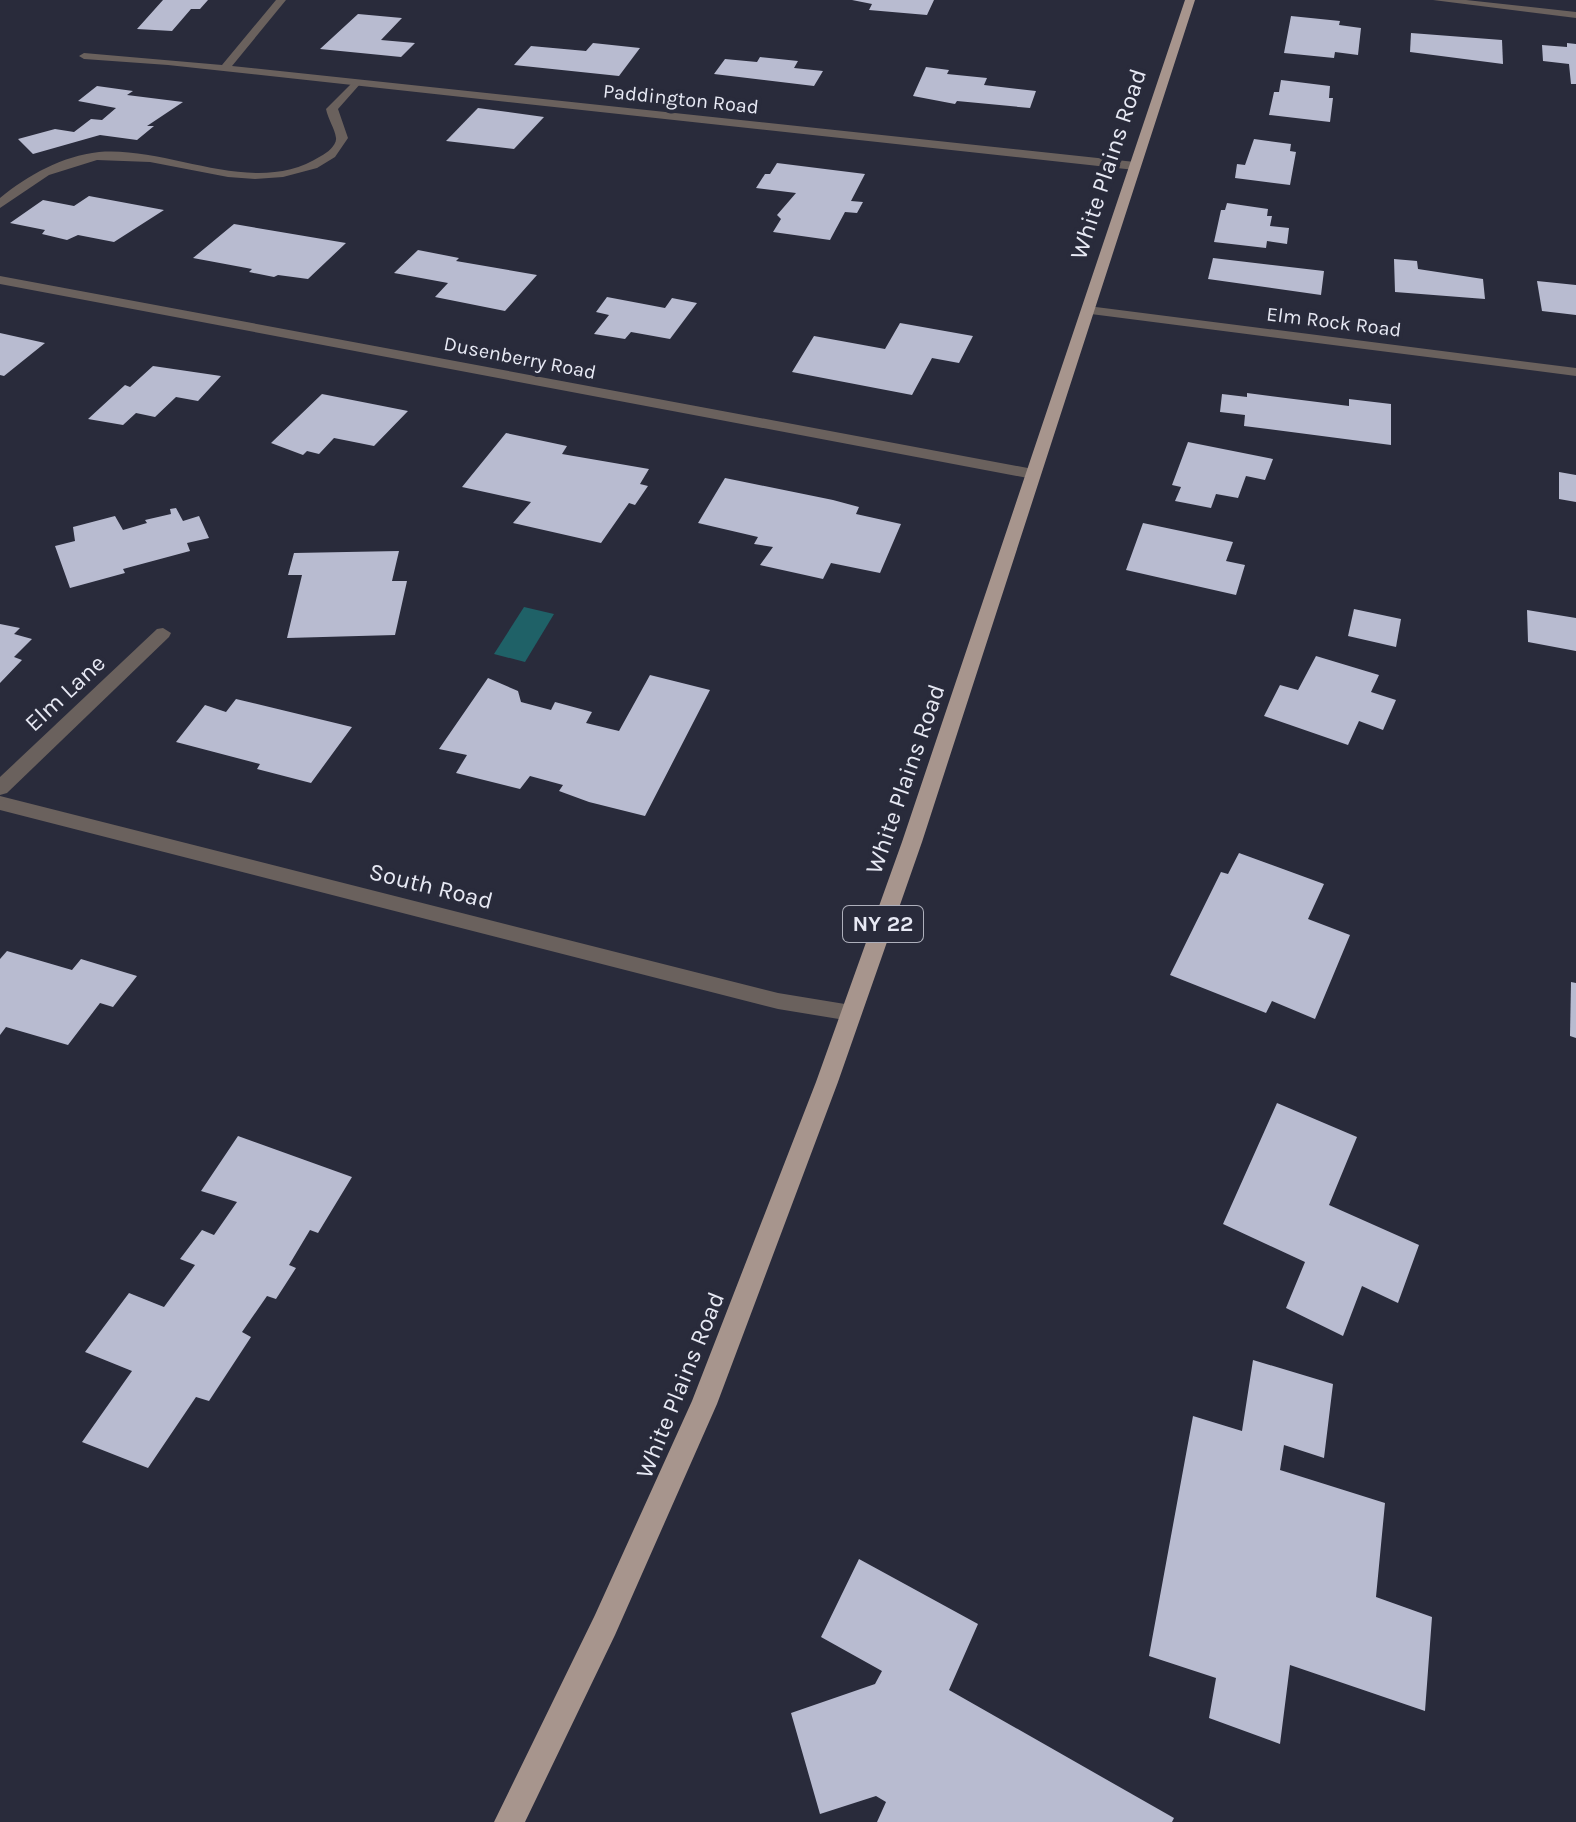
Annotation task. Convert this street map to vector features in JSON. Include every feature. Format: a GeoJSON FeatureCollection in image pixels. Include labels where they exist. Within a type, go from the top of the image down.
{"type":"FeatureCollection","features":[{"type":"Feature","properties":{"kind":"main road","name":"White Plains Road"},"geometry":{"type":"LineString","coordinates":[[509,1822],[605,1625],[704,1404],[851,1013],[912,842],[1190,0]]}},
{"type":"Feature","properties":{"kind":"street"},"geometry":{"type":"LineString","coordinates":[[224,69],[281,0]]}},
{"type":"Feature","properties":{"kind":"street"},"geometry":{"type":"LineString","coordinates":[[1438,0],[1576,15]]}},
{"type":"Feature","properties":{"kind":"street","name":"Paddington Road"},"geometry":{"type":"LineString","coordinates":[[84,56],[1135,166]]}},
{"type":"Feature","properties":{"kind":"street"},"geometry":{"type":"LineString","coordinates":[[0,204],[63,162],[101,156],[139,158],[253,177],[293,173],[323,161],[339,148],[342,138],[332,109],[355,83]]}},
{"type":"Feature","properties":{"kind":"street","name":"Dusenberry Road"},"geometry":{"type":"LineString","coordinates":[[0,280],[1033,474]]}},
{"type":"Feature","properties":{"kind":"street","name":"Elm Rock Road"},"geometry":{"type":"LineString","coordinates":[[1088,310],[1576,372]]}},
{"type":"Feature","properties":{"kind":"street","name":"Elm Lane"},"geometry":{"type":"LineString","coordinates":[[0,788],[163,633]]}},
{"type":"Feature","properties":{"kind":"street","name":"South Road"},"geometry":{"type":"LineString","coordinates":[[0,803],[778,1001],[851,1013]]}},
{"type":"Feature","properties":{"kind":"shaded area"},"geometry":{"type":"Polygon","coordinates":[[[524,607],[554,614],[525,662],[494,654],[524,607]]]}},
{"type":"Feature","properties":{"kind":"building"},"geometry":{"type":"Polygon","coordinates":[[[163,0],[208,0],[200,9],[191,9],[172,31],[137,29],[163,0]]]}},
{"type":"Feature","properties":{"kind":"building"},"geometry":{"type":"Polygon","coordinates":[[[852,0],[934,0],[927,15],[869,10],[872,4],[852,0]]]}},
{"type":"Feature","properties":{"kind":"building"},"geometry":{"type":"Polygon","coordinates":[[[358,14],[402,18],[381,40],[415,43],[401,57],[320,49],[358,14]]]}},
{"type":"Feature","properties":{"kind":"building"},"geometry":{"type":"Polygon","coordinates":[[[1291,16],[1340,21],[1339,25],[1361,28],[1358,55],[1335,52],[1334,58],[1284,53],[1291,16]]]}},
{"type":"Feature","properties":{"kind":"building"},"geometry":{"type":"Polygon","coordinates":[[[1411,33],[1502,40],[1503,64],[1410,52],[1411,33]]]}},
{"type":"Feature","properties":{"kind":"building"},"geometry":{"type":"Polygon","coordinates":[[[593,43],[640,48],[619,76],[514,65],[531,46],[586,51],[593,43]]]}},
{"type":"Feature","properties":{"kind":"building"},"geometry":{"type":"Polygon","coordinates":[[[1567,43],[1576,44],[1576,84],[1571,84],[1569,64],[1543,61],[1542,45],[1567,47],[1567,43]]]}},
{"type":"Feature","properties":{"kind":"building"},"geometry":{"type":"Polygon","coordinates":[[[760,57],[798,61],[794,68],[823,71],[814,86],[714,74],[725,59],[757,62],[760,57]]]}},
{"type":"Feature","properties":{"kind":"building"},"geometry":{"type":"Polygon","coordinates":[[[926,67],[949,70],[947,74],[987,78],[984,85],[1036,91],[1030,108],[957,101],[955,104],[913,96],[926,67]]]}},
{"type":"Feature","properties":{"kind":"building"},"geometry":{"type":"Polygon","coordinates":[[[1281,80],[1330,86],[1329,98],[1333,98],[1330,122],[1269,115],[1274,92],[1279,92],[1281,80]]]}},
{"type":"Feature","properties":{"kind":"building"},"geometry":{"type":"Polygon","coordinates":[[[97,86],[133,91],[127,95],[183,102],[147,126],[154,126],[137,140],[100,135],[33,154],[18,139],[55,129],[74,132],[91,119],[102,120],[116,108],[78,101],[97,86]]]}},
{"type":"Feature","properties":{"kind":"building"},"geometry":{"type":"Polygon","coordinates":[[[478,108],[544,117],[514,149],[446,141],[478,108]]]}},
{"type":"Feature","properties":{"kind":"building"},"geometry":{"type":"Polygon","coordinates":[[[1254,139],[1291,144],[1290,151],[1296,152],[1290,185],[1235,178],[1237,164],[1245,165],[1254,139]]]}},
{"type":"Feature","properties":{"kind":"building"},"geometry":{"type":"Polygon","coordinates":[[[777,163],[865,174],[851,201],[863,202],[857,213],[845,212],[830,240],[773,232],[781,219],[777,215],[796,193],[756,188],[777,163]]]}},
{"type":"Feature","properties":{"kind":"building"},"geometry":{"type":"Polygon","coordinates":[[[89,196],[164,210],[114,242],[78,235],[67,240],[42,234],[45,230],[10,223],[43,200],[74,206],[89,196]]]}},
{"type":"Feature","properties":{"kind":"building"},"geometry":{"type":"Polygon","coordinates":[[[1227,203],[1268,209],[1267,216],[1272,216],[1270,226],[1289,228],[1287,244],[1267,241],[1266,248],[1214,242],[1221,210],[1225,210],[1227,203]]]}},
{"type":"Feature","properties":{"kind":"building"},"geometry":{"type":"Polygon","coordinates":[[[234,224],[346,243],[308,279],[274,277],[249,272],[252,269],[193,258],[234,224]]]}},
{"type":"Feature","properties":{"kind":"building"},"geometry":{"type":"Polygon","coordinates":[[[418,250],[459,258],[456,261],[537,275],[505,311],[435,297],[448,283],[394,273],[418,250]]]}},
{"type":"Feature","properties":{"kind":"building"},"geometry":{"type":"Polygon","coordinates":[[[1213,258],[1324,271],[1321,295],[1208,279],[1213,258]]]}},
{"type":"Feature","properties":{"kind":"building"},"geometry":{"type":"Polygon","coordinates":[[[1394,259],[1417,261],[1418,269],[1483,279],[1485,299],[1395,292],[1394,259]]]}},
{"type":"Feature","properties":{"kind":"building"},"geometry":{"type":"Polygon","coordinates":[[[1537,281],[1576,285],[1576,315],[1542,311],[1537,281]]]}},
{"type":"Feature","properties":{"kind":"building"},"geometry":{"type":"Polygon","coordinates":[[[607,297],[665,308],[672,298],[697,303],[670,339],[631,332],[625,339],[594,334],[609,315],[596,312],[607,297]]]}},
{"type":"Feature","properties":{"kind":"building"},"geometry":{"type":"Polygon","coordinates":[[[900,323],[973,336],[959,363],[932,358],[912,395],[792,372],[814,336],[885,349],[900,323]]]}},
{"type":"Feature","properties":{"kind":"building"},"geometry":{"type":"Polygon","coordinates":[[[0,333],[45,343],[4,376],[0,375],[0,333]]]}},
{"type":"Feature","properties":{"kind":"building"},"geometry":{"type":"Polygon","coordinates":[[[153,366],[221,376],[198,401],[176,397],[155,417],[136,413],[123,425],[88,419],[125,385],[130,387],[153,366]]]}},
{"type":"Feature","properties":{"kind":"building"},"geometry":{"type":"Polygon","coordinates":[[[1247,393],[1349,406],[1349,399],[1391,404],[1391,445],[1244,426],[1245,415],[1220,412],[1222,394],[1247,397],[1247,393]]]}},
{"type":"Feature","properties":{"kind":"building"},"geometry":{"type":"Polygon","coordinates":[[[322,394],[408,411],[374,446],[334,438],[319,454],[307,451],[303,455],[271,443],[322,394]]]}},
{"type":"Feature","properties":{"kind":"building"},"geometry":{"type":"Polygon","coordinates":[[[506,433],[567,446],[562,454],[649,469],[640,484],[648,486],[635,505],[629,503],[601,543],[513,523],[531,502],[462,487],[506,433]]]}},
{"type":"Feature","properties":{"kind":"building"},"geometry":{"type":"Polygon","coordinates":[[[1188,442],[1273,459],[1265,480],[1246,476],[1238,498],[1216,494],[1211,508],[1175,501],[1181,487],[1172,485],[1188,442]]]}},
{"type":"Feature","properties":{"kind":"building"},"geometry":{"type":"Polygon","coordinates":[[[1559,472],[1576,475],[1576,502],[1559,499],[1559,472]]]}},
{"type":"Feature","properties":{"kind":"building"},"geometry":{"type":"Polygon","coordinates":[[[725,478],[833,500],[859,507],[856,514],[901,524],[880,573],[831,563],[823,579],[760,565],[773,547],[754,544],[758,537],[698,523],[725,478]]]}},
{"type":"Feature","properties":{"kind":"building"},"geometry":{"type":"Polygon","coordinates":[[[176,508],[183,521],[199,516],[209,538],[187,543],[190,551],[123,569],[125,573],[70,588],[55,546],[75,541],[73,527],[115,516],[123,530],[147,523],[145,520],[171,514],[170,509],[176,508]]]}},
{"type":"Feature","properties":{"kind":"building"},"geometry":{"type":"Polygon","coordinates":[[[1143,523],[1233,542],[1226,561],[1245,565],[1236,595],[1126,570],[1143,523]]]}},
{"type":"Feature","properties":{"kind":"building"},"geometry":{"type":"Polygon","coordinates":[[[399,551],[392,581],[407,581],[395,635],[287,638],[302,575],[288,575],[294,553],[399,551]]]}},
{"type":"Feature","properties":{"kind":"building"},"geometry":{"type":"Polygon","coordinates":[[[1354,609],[1401,619],[1396,647],[1348,636],[1354,609]]]}},
{"type":"Feature","properties":{"kind":"building"},"geometry":{"type":"Polygon","coordinates":[[[1527,610],[1576,618],[1576,651],[1528,642],[1527,610]]]}},
{"type":"Feature","properties":{"kind":"building"},"geometry":{"type":"Polygon","coordinates":[[[0,624],[20,628],[14,634],[32,639],[14,657],[22,660],[0,683],[0,624]]]}},
{"type":"Feature","properties":{"kind":"building"},"geometry":{"type":"Polygon","coordinates":[[[1316,656],[1379,675],[1371,692],[1396,700],[1383,730],[1359,721],[1348,745],[1264,716],[1280,685],[1298,690],[1316,656]]]}},
{"type":"Feature","properties":{"kind":"building"},"geometry":{"type":"Polygon","coordinates":[[[650,675],[710,690],[645,816],[589,802],[559,791],[563,785],[530,776],[520,789],[456,773],[467,755],[439,749],[488,678],[518,691],[521,702],[551,710],[555,702],[592,712],[586,723],[619,731],[650,675]]]}},
{"type":"Feature","properties":{"kind":"building"},"geometry":{"type":"Polygon","coordinates":[[[236,699],[352,727],[311,783],[257,769],[260,764],[176,742],[205,705],[226,712],[236,699]]]}},
{"type":"Feature","properties":{"kind":"building"},"geometry":{"type":"Polygon","coordinates":[[[1239,853],[1324,884],[1308,919],[1350,935],[1315,1019],[1272,1001],[1266,1013],[1170,975],[1221,872],[1228,874],[1239,853]]]}},
{"type":"Feature","properties":{"kind":"building"},"geometry":{"type":"Polygon","coordinates":[[[7,951],[72,970],[81,959],[137,976],[113,1007],[100,1003],[68,1045],[6,1027],[0,1035],[0,959],[7,951]]]}},
{"type":"Feature","properties":{"kind":"building"},"geometry":{"type":"Polygon","coordinates":[[[1571,982],[1576,983],[1576,1038],[1570,1036],[1571,982]]]}},
{"type":"Feature","properties":{"kind":"building"},"geometry":{"type":"Polygon","coordinates":[[[1277,1103],[1357,1137],[1329,1205],[1419,1245],[1398,1303],[1362,1286],[1343,1336],[1286,1308],[1305,1262],[1223,1224],[1277,1103]]]}},
{"type":"Feature","properties":{"kind":"building"},"geometry":{"type":"Polygon","coordinates":[[[238,1136],[352,1177],[318,1233],[310,1230],[289,1265],[296,1268],[276,1299],[267,1296],[242,1332],[251,1337],[209,1401],[196,1397],[148,1468],[82,1442],[132,1371],[85,1352],[129,1293],[164,1307],[195,1265],[180,1259],[202,1230],[214,1235],[237,1202],[201,1191],[238,1136]]]}},
{"type":"Feature","properties":{"kind":"building"},"geometry":{"type":"Polygon","coordinates":[[[1253,1360],[1333,1384],[1324,1458],[1284,1445],[1280,1470],[1385,1503],[1376,1597],[1432,1617],[1425,1711],[1290,1665],[1280,1744],[1209,1718],[1216,1678],[1149,1656],[1193,1416],[1242,1431],[1253,1360]]]}},
{"type":"Feature","properties":{"kind":"building"},"geometry":{"type":"Polygon","coordinates":[[[859,1559],[978,1624],[949,1690],[1174,1818],[1172,1822],[877,1822],[886,1802],[876,1796],[820,1814],[791,1713],[875,1684],[882,1671],[821,1637],[859,1559]]]}}]}
